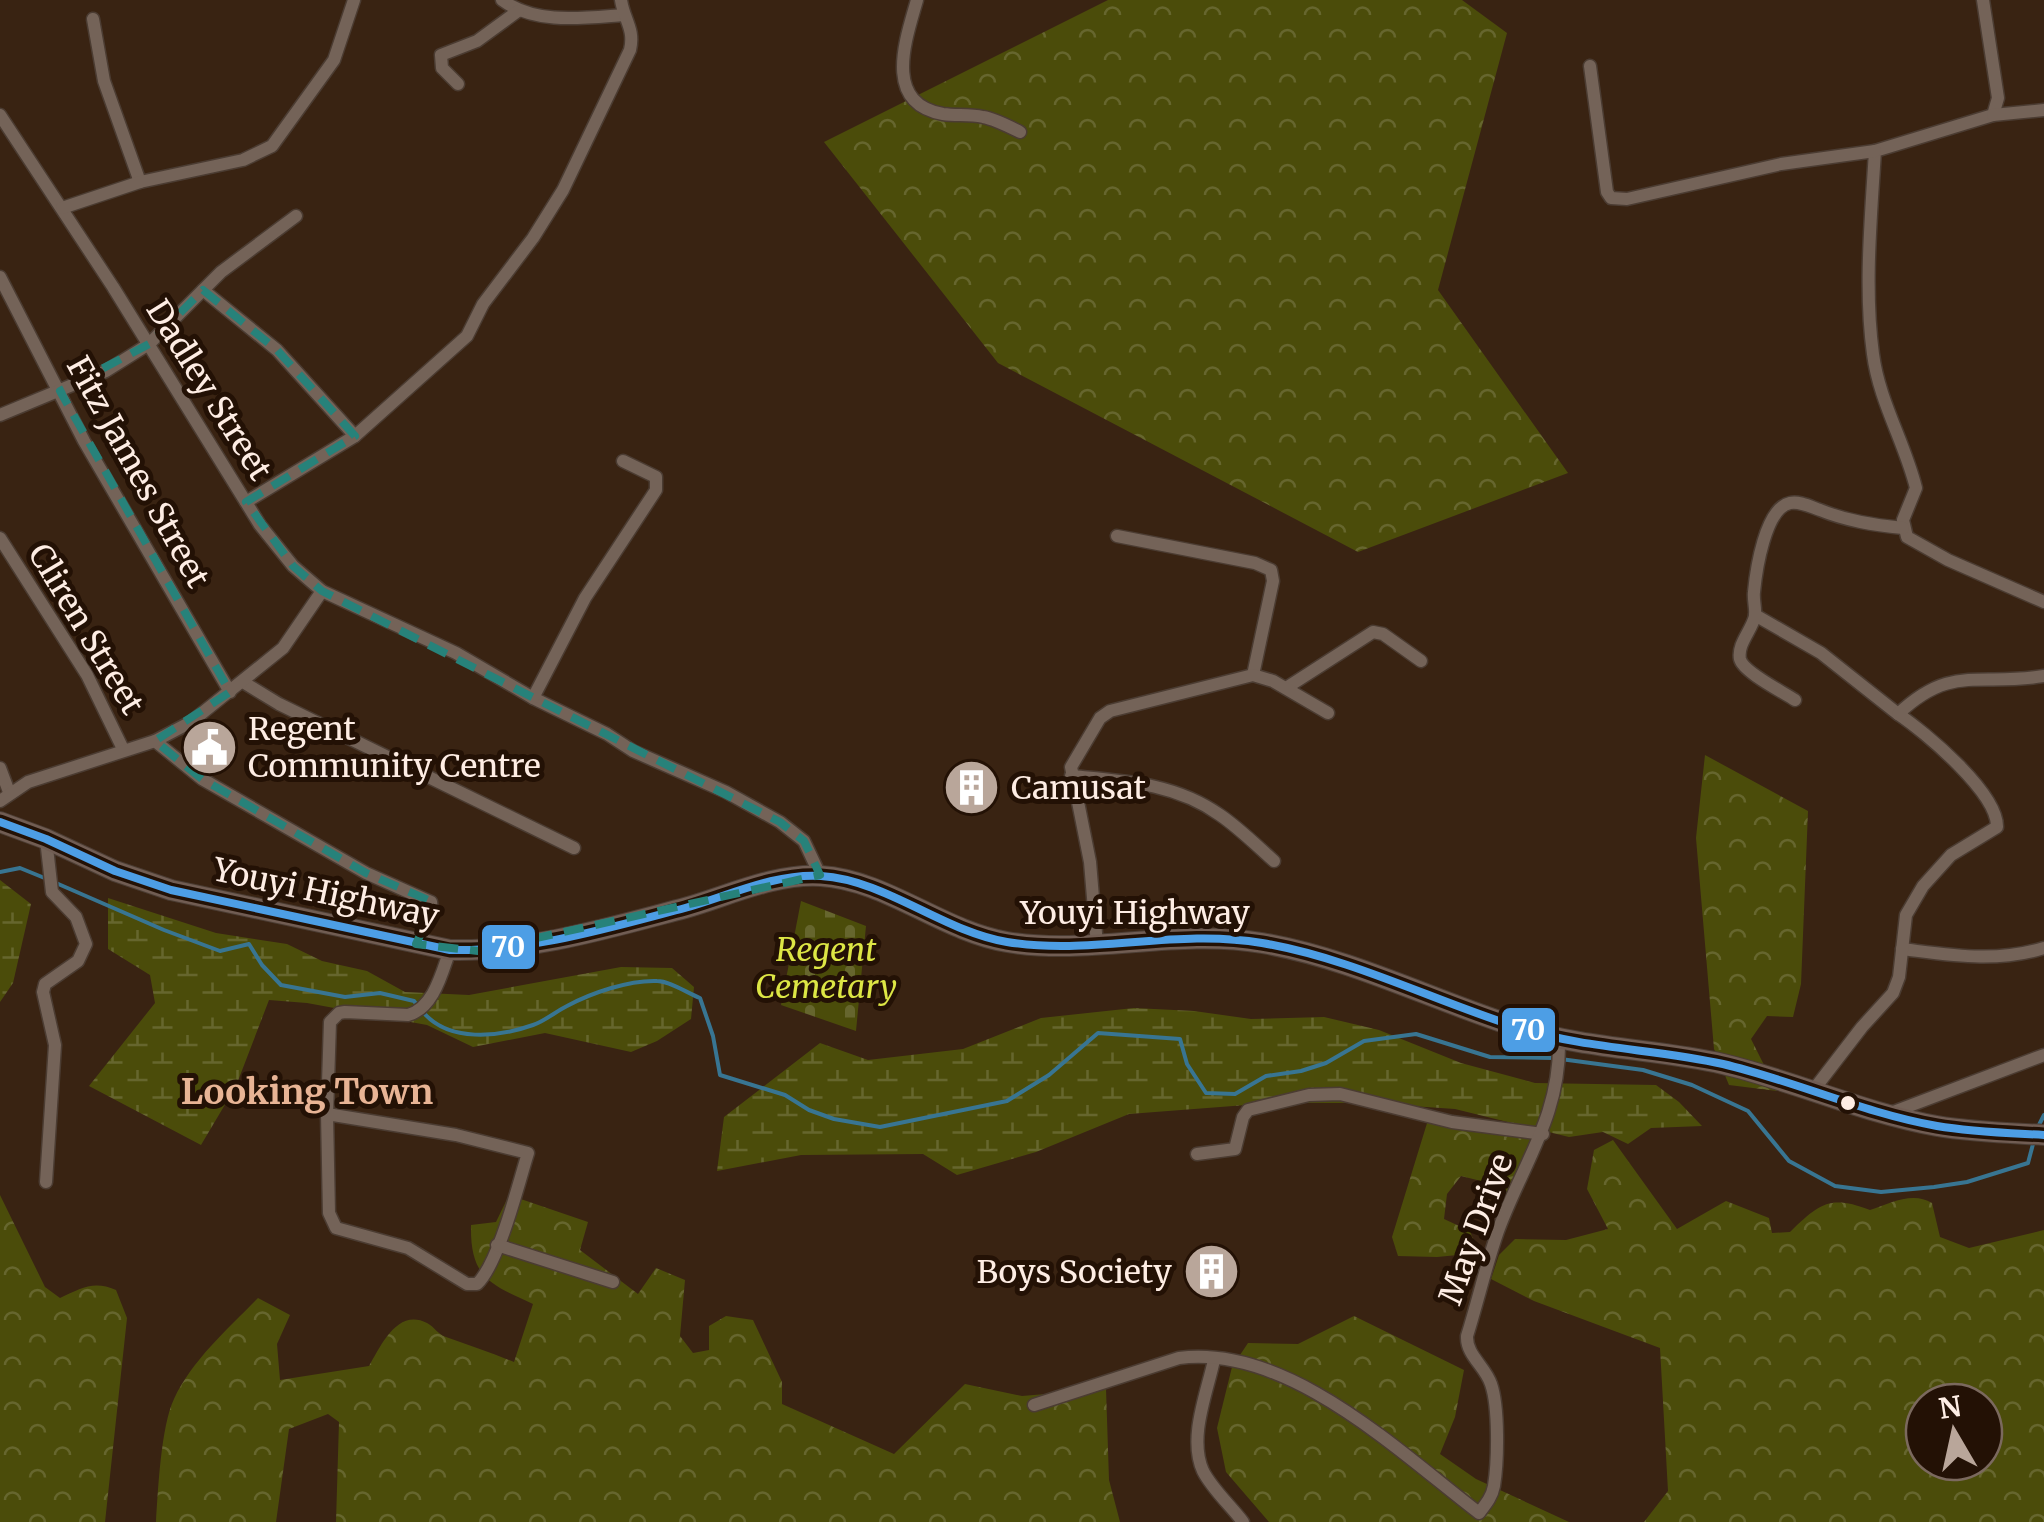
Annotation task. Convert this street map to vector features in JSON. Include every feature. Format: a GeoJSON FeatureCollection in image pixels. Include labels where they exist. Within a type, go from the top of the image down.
{"type":"FeatureCollection","features":[{"type":"Feature","properties":{"kind":"main road","name":"Youyi Highway"},"geometry":{"type":"LineString","coordinates":[[0,822],[171,890],[450,950],[534,944],[782,880],[820,876],[851,882],[974,934],[1002,941],[1047,946],[1191,937],[1261,942],[1336,962],[1560,1046],[1716,1063],[1936,1126],[2034,1134]]}},
{"type":"Feature","properties":{"kind":"street"},"geometry":{"type":"LineString","coordinates":[[62,208],[140,182],[244,160],[272,146],[334,60],[354,0]]}},
{"type":"Feature","properties":{"kind":"street"},"geometry":{"type":"LineString","coordinates":[[246,502],[356,436],[460,344],[483,304],[533,238],[563,190],[630,50],[632,30],[622,7],[568,18],[518,11],[502,0]]}},
{"type":"Feature","properties":{"kind":"street"},"geometry":{"type":"LineString","coordinates":[[916,0],[902,52],[903,75],[912,96],[933,112],[984,117],[1020,132]]}},
{"type":"Feature","properties":{"kind":"street"},"geometry":{"type":"LineString","coordinates":[[1983,0],[1998,98],[1993,115]]}},
{"type":"Feature","properties":{"kind":"street"},"geometry":{"type":"LineString","coordinates":[[458,84],[442,68],[442,55],[477,40],[518,11]]}},
{"type":"Feature","properties":{"kind":"street"},"geometry":{"type":"LineString","coordinates":[[93,19],[104,81],[140,182]]}},
{"type":"Feature","properties":{"kind":"street"},"geometry":{"type":"LineString","coordinates":[[1590,66],[1607,192],[1612,198],[1627,199],[1781,164],[1875,152],[1993,115],[2044,110]]}},
{"type":"Feature","properties":{"kind":"street","name":"Dadley Street"},"geometry":{"type":"LineString","coordinates":[[0,115],[279,551],[322,591],[456,653],[650,760],[726,792],[780,822],[804,841],[820,876]]}},
{"type":"Feature","properties":{"kind":"street"},"geometry":{"type":"LineString","coordinates":[[1875,152],[1870,268],[1872,353],[1916,488],[1903,528],[1907,537],[1948,560],[2044,602]]}},
{"type":"Feature","properties":{"kind":"street"},"geometry":{"type":"LineString","coordinates":[[0,416],[106,371],[149,344],[242,254],[296,216]]}},
{"type":"Feature","properties":{"kind":"street","name":"Fitz James Street"},"geometry":{"type":"LineString","coordinates":[[0,277],[84,441],[230,692]]}},
{"type":"Feature","properties":{"kind":"street"},"geometry":{"type":"LineString","coordinates":[[203,290],[277,350],[356,436]]}},
{"type":"Feature","properties":{"kind":"street"},"geometry":{"type":"LineString","coordinates":[[533,698],[584,598],[656,490],[656,477],[623,461]]}},
{"type":"Feature","properties":{"kind":"street"},"geometry":{"type":"LineString","coordinates":[[1796,700],[1746,668],[1740,660],[1754,616],[1753,596],[1762,544],[1780,508],[1790,503],[1804,504],[1864,524],[1903,528]]}},
{"type":"Feature","properties":{"kind":"street"},"geometry":{"type":"LineString","coordinates":[[1118,536],[1271,570],[1273,582],[1253,675]]}},
{"type":"Feature","properties":{"kind":"street","name":"Cliren Street"},"geometry":{"type":"LineString","coordinates":[[0,538],[88,675],[123,749]]}},
{"type":"Feature","properties":{"kind":"street"},"geometry":{"type":"LineString","coordinates":[[0,768],[5,796],[28,782],[155,741],[190,722],[282,648],[322,591]]}},
{"type":"Feature","properties":{"kind":"street"},"geometry":{"type":"LineString","coordinates":[[1754,616],[1821,653],[1940,746],[1988,800],[1997,818],[1992,832],[1951,855],[1922,886],[1906,914],[1899,977],[1886,1004],[1862,1027],[1812,1092]]}},
{"type":"Feature","properties":{"kind":"street"},"geometry":{"type":"LineString","coordinates":[[1286,688],[1374,632],[1422,661]]}},
{"type":"Feature","properties":{"kind":"street"},"geometry":{"type":"LineString","coordinates":[[1097,945],[1090,862],[1072,776],[1074,758],[1100,718],[1110,711],[1253,675],[1286,688],[1328,713]]}},
{"type":"Feature","properties":{"kind":"street"},"geometry":{"type":"LineString","coordinates":[[1898,714],[1922,693],[1948,681],[2044,676]]}},
{"type":"Feature","properties":{"kind":"street"},"geometry":{"type":"LineString","coordinates":[[243,682],[279,704],[574,848]]}},
{"type":"Feature","properties":{"kind":"street"},"geometry":{"type":"LineString","coordinates":[[155,741],[202,779],[366,873],[432,902],[416,944]]}},
{"type":"Feature","properties":{"kind":"street"},"geometry":{"type":"LineString","coordinates":[[1072,776],[1142,783],[1189,796],[1224,817],[1274,860]]}},
{"type":"Feature","properties":{"kind":"street"},"geometry":{"type":"LineString","coordinates":[[46,838],[52,892],[76,917],[86,944],[78,961],[50,980],[43,992],[55,1044],[46,1182]]}},
{"type":"Feature","properties":{"kind":"street"},"geometry":{"type":"LineString","coordinates":[[1902,949],[1983,959],[2044,948]]}},
{"type":"Feature","properties":{"kind":"street"},"geometry":{"type":"LineString","coordinates":[[326,1114],[456,1135],[528,1153],[484,1277],[472,1285],[408,1248],[344,1231],[332,1224],[326,1114],[329,1029],[333,1017],[346,1012],[418,1012],[435,990],[450,950]]}},
{"type":"Feature","properties":{"kind":"street","name":"May Drive"},"geometry":{"type":"LineString","coordinates":[[1214,1360],[1256,1366],[1312,1390],[1480,1513],[1495,1483],[1495,1414],[1490,1382],[1471,1352],[1468,1336],[1497,1234],[1543,1134],[1560,1046]]}},
{"type":"Feature","properties":{"kind":"street"},"geometry":{"type":"LineString","coordinates":[[1888,1114],[2044,1055]]}},
{"type":"Feature","properties":{"kind":"street"},"geometry":{"type":"LineString","coordinates":[[1197,1154],[1235,1149],[1242,1117],[1248,1110],[1324,1094],[1368,1100],[1452,1122],[1543,1134]]}},
{"type":"Feature","properties":{"kind":"street"},"geometry":{"type":"LineString","coordinates":[[498,1245],[613,1282]]}},
{"type":"Feature","properties":{"kind":"street"},"geometry":{"type":"LineString","coordinates":[[1034,1406],[1179,1358],[1214,1360],[1198,1434],[1198,1453],[1204,1471],[1243,1522]]}},
{"type":"Feature","properties":{"kind":"highlighted area"},"geometry":{"type":"Polygon","coordinates":[[[203,290],[277,350],[355,436],[246,502],[293,566],[322,591],[780,822],[804,841],[820,875],[478,951],[416,944],[435,903],[366,873],[202,779],[155,741],[230,692],[60,391],[149,344],[203,290]]]}},
{"type":"Feature","properties":{"kind":"green space"},"geometry":{"type":"Polygon","coordinates":[[[1108,0],[1462,0],[1507,33],[1438,290],[1568,473],[1358,552],[998,363],[824,142],[1108,0]]]}},
{"type":"Feature","properties":{"kind":"green space"},"geometry":{"type":"Polygon","coordinates":[[[1705,755],[1808,811],[1801,984],[1793,1017],[1767,1016],[1751,1039],[1777,1091],[1729,1085],[1714,1049],[1696,838],[1705,755]]]}},
{"type":"Feature","properties":{"kind":"green space"},"geometry":{"type":"Polygon","coordinates":[[[0,880],[31,904],[13,983],[0,1002],[0,880]]]}},
{"type":"Feature","properties":{"kind":"green space"},"geometry":{"type":"Polygon","coordinates":[[[108,898],[216,933],[287,944],[322,961],[367,971],[405,992],[469,995],[621,967],[672,968],[694,987],[691,1019],[631,1052],[545,1033],[473,1047],[427,1025],[269,1000],[236,1086],[201,1145],[89,1086],[155,1003],[150,975],[108,949],[108,898]]]}},
{"type":"Feature","properties":{"kind":"green space","name":"Regent Cemetary"},"geometry":{"type":"Polygon","coordinates":[[[801,901],[866,926],[856,1031],[781,1005],[801,901]]]}},
{"type":"Feature","properties":{"kind":"green space"},"geometry":{"type":"Polygon","coordinates":[[[1134,1008],[1251,1019],[1324,1017],[1379,1030],[1461,1063],[1535,1083],[1656,1085],[1702,1126],[1651,1128],[1628,1144],[1603,1132],[1569,1137],[1455,1109],[1368,1103],[1273,1103],[1129,1114],[1036,1152],[957,1175],[923,1154],[801,1155],[717,1171],[724,1117],[820,1043],[868,1060],[963,1049],[1041,1018],[1134,1008]]]}},
{"type":"Feature","properties":{"kind":"green space"},"geometry":{"type":"Polygon","coordinates":[[[1428,1120],[1481,1132],[1536,1137],[1505,1204],[1500,1198],[1505,1187],[1461,1176],[1447,1194],[1444,1219],[1470,1231],[1478,1253],[1398,1256],[1392,1237],[1428,1120]]]}},
{"type":"Feature","properties":{"kind":"green space"},"geometry":{"type":"Polygon","coordinates":[[[1613,1140],[1677,1229],[1726,1201],[1769,1218],[1772,1233],[1790,1232],[1826,1204],[1845,1203],[1870,1210],[1917,1198],[1932,1203],[1940,1237],[1969,1248],[2044,1230],[2044,1522],[1644,1522],[1668,1491],[1660,1348],[1534,1301],[1491,1279],[1499,1255],[1515,1239],[1566,1240],[1608,1229],[1587,1189],[1594,1150],[1613,1140]]]}},
{"type":"Feature","properties":{"kind":"green space"},"geometry":{"type":"Polygon","coordinates":[[[0,1195],[45,1287],[60,1298],[94,1286],[116,1290],[127,1318],[105,1522],[0,1522],[0,1195]]]}},
{"type":"Feature","properties":{"kind":"green space"},"geometry":{"type":"Polygon","coordinates":[[[509,1195],[588,1222],[580,1250],[638,1294],[656,1268],[685,1280],[680,1336],[693,1353],[709,1350],[709,1326],[726,1316],[753,1320],[782,1382],[782,1404],[894,1454],[965,1384],[1022,1396],[1106,1389],[1109,1480],[1120,1522],[336,1522],[339,1422],[328,1414],[289,1429],[276,1522],[156,1522],[163,1442],[174,1399],[201,1358],[258,1298],[290,1315],[277,1344],[280,1380],[369,1366],[391,1331],[416,1320],[443,1336],[514,1362],[533,1304],[485,1276],[474,1256],[471,1225],[496,1222],[509,1195]]]}},
{"type":"Feature","properties":{"kind":"green space"},"geometry":{"type":"Polygon","coordinates":[[[1354,1316],[1464,1370],[1455,1417],[1440,1454],[1476,1479],[1569,1522],[1269,1522],[1226,1472],[1217,1428],[1232,1367],[1248,1343],[1298,1344],[1354,1316]]]}},
{"type":"Feature","properties":{"kind":"waterway"},"geometry":{"type":"LineString","coordinates":[[0,872],[20,868],[47,879]]}},
{"type":"Feature","properties":{"kind":"waterway"},"geometry":{"type":"LineString","coordinates":[[56,883],[220,951],[249,944],[281,985],[345,997],[380,993],[417,1005]]}},
{"type":"Feature","properties":{"kind":"waterway"},"geometry":{"type":"LineString","coordinates":[[423,1012],[446,1029],[490,1034],[533,1025],[610,988],[662,982],[700,998],[713,1036],[720,1075],[785,1095],[834,1119],[880,1127],[1007,1101],[1049,1075],[1098,1033],[1180,1039],[1187,1064],[1206,1093],[1235,1094],[1266,1076],[1326,1063],[1364,1041],[1416,1034],[1490,1057],[1553,1058],[1643,1070],[1692,1085],[1748,1111],[1789,1161],[1835,1186],[1881,1192],[1967,1182],[2028,1163],[2033,1144]]}},
{"type":"Feature","properties":{"kind":"waterway"},"geometry":{"type":"LineString","coordinates":[[2039,1125],[2044,1115]]}},
{"type":"Feature","properties":{"kind":"transit line","name":"70"},"geometry":{"type":"LineString","coordinates":[[0,822],[115,871],[171,890],[450,950],[509,947],[569,937],[804,876],[868,886],[960,928],[1007,942],[1070,946],[1198,938],[1262,943],[1328,959],[1545,1035],[1723,1064],[1937,1126],[2044,1135]]}},
{"type":"Feature","properties":{"kind":"place","name":"Regent Community Centre"},"geometry":{"type":"Point","coordinates":[209,747]}},
{"type":"Feature","properties":{"kind":"place","name":"Camusat"},"geometry":{"type":"Point","coordinates":[972,788]}},
{"type":"Feature","properties":{"kind":"place","name":"Boys Society"},"geometry":{"type":"Point","coordinates":[1211,1272]}},
{"type":"Feature","properties":{"kind":"district","name":"Looking Town"},"geometry":{"type":"Point","coordinates":[307,1092]}}]}
